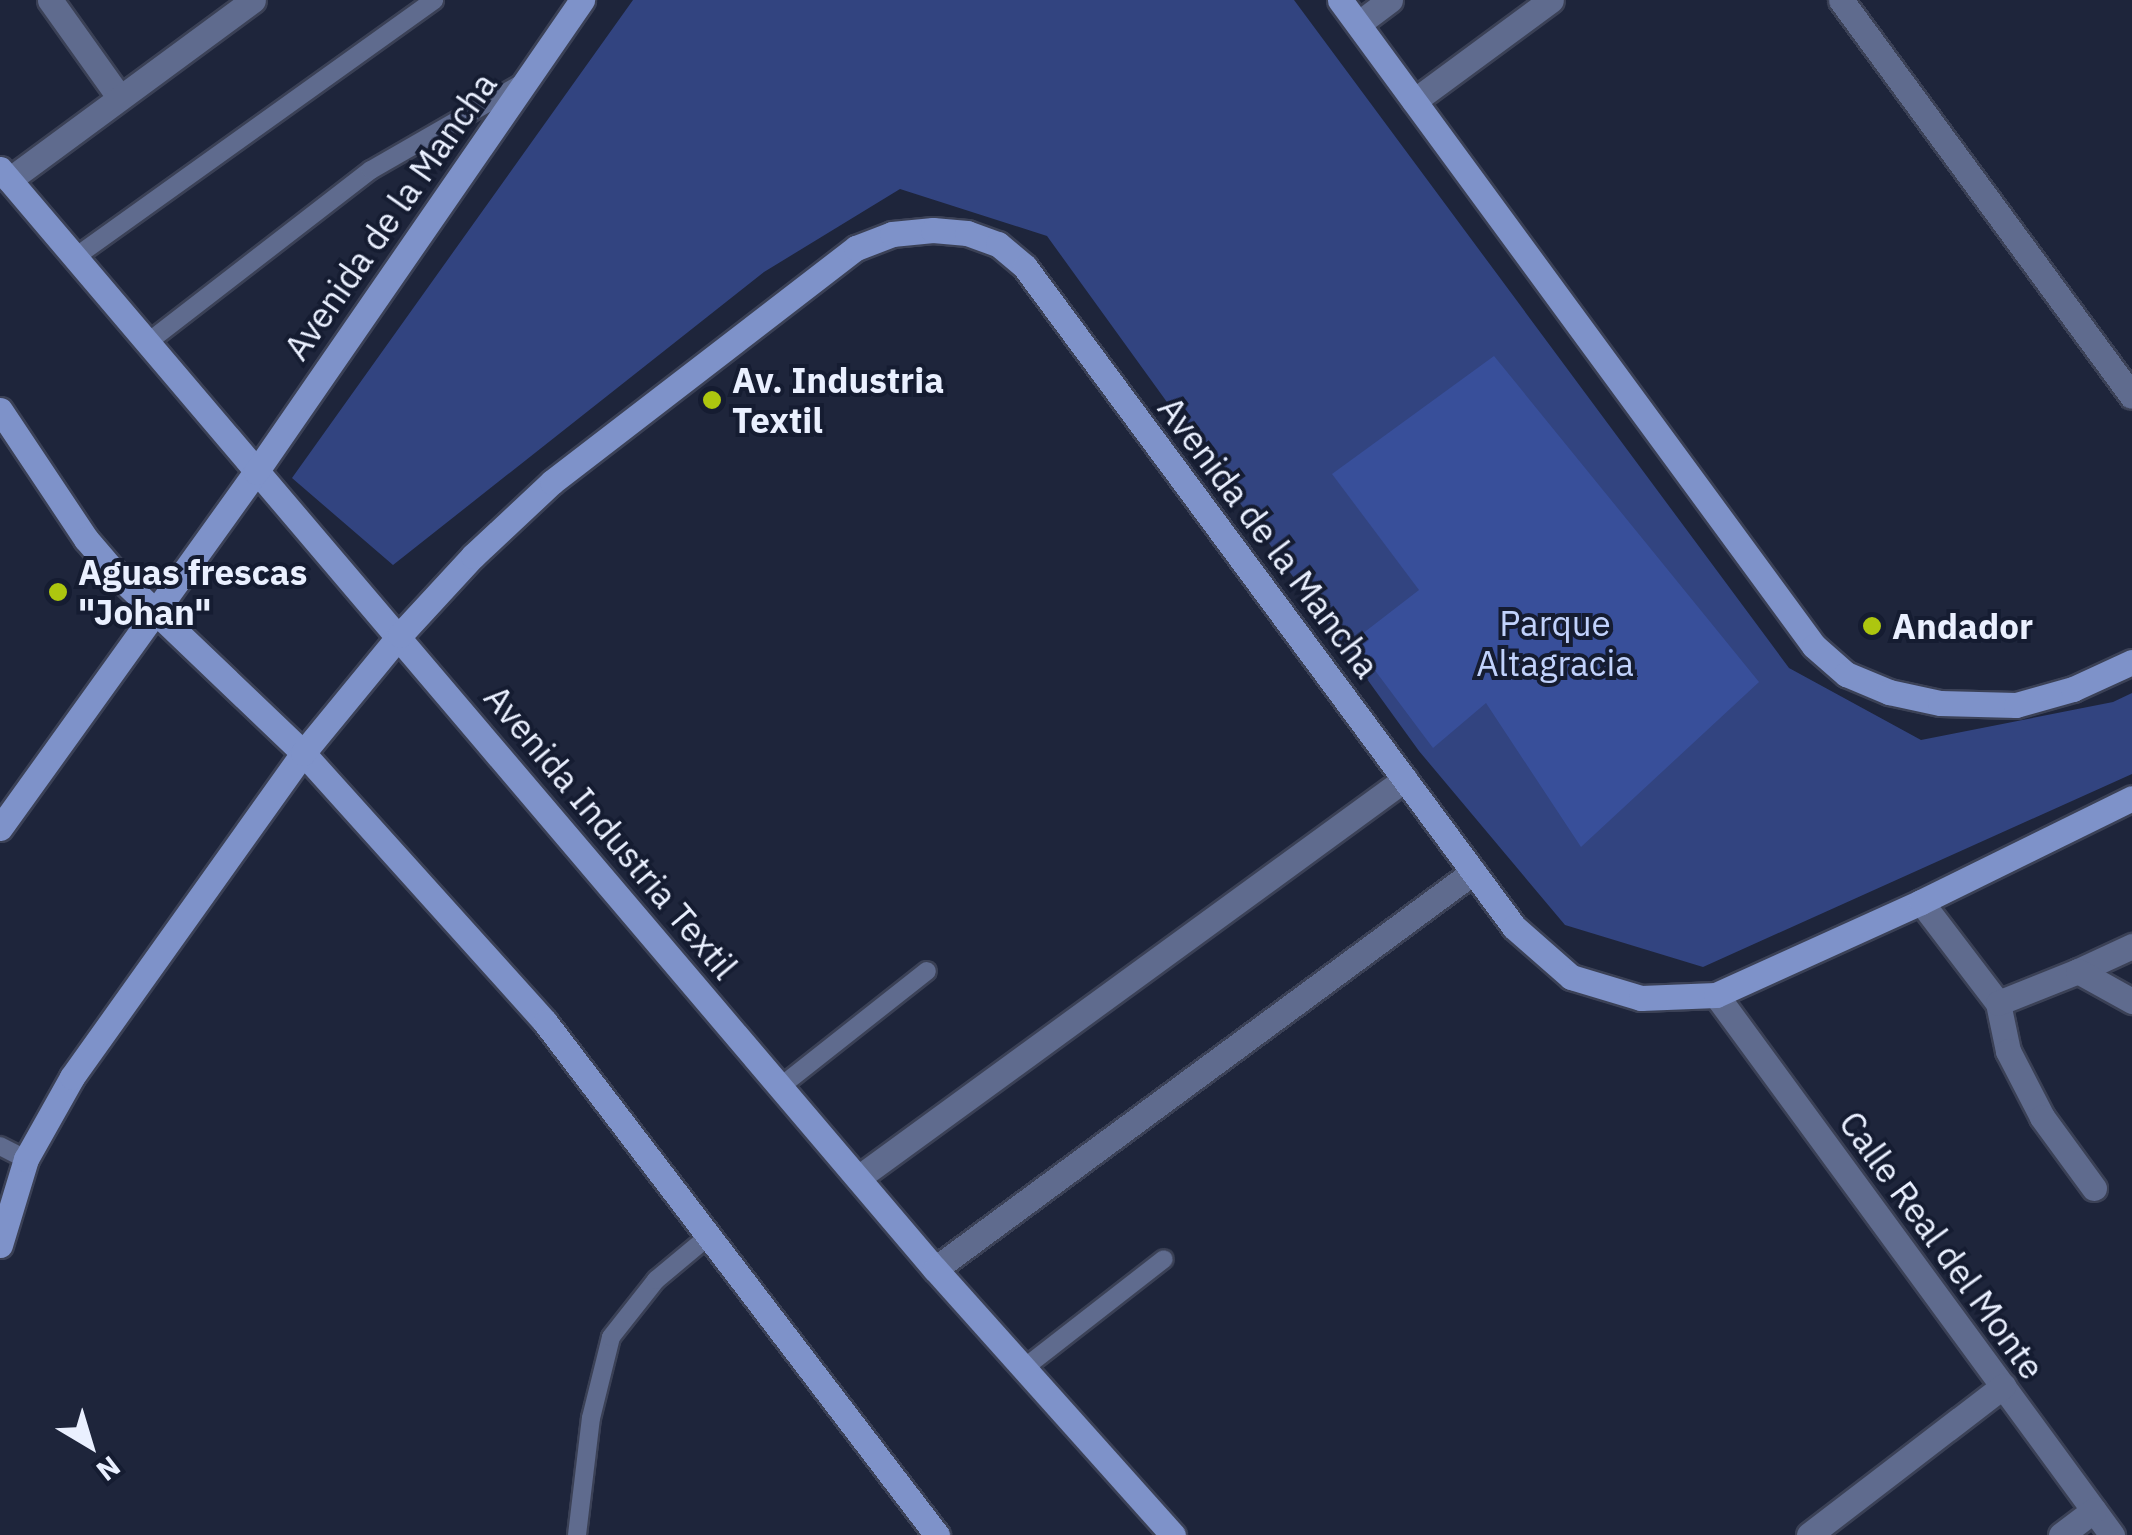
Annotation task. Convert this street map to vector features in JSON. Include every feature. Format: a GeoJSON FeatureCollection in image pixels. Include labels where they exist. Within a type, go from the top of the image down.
{"type":"FeatureCollection","features":[{"type":"Feature","properties":{"kind":"street"},"geometry":{"type":"LineString","coordinates":[[50,0],[120,98]]}},
{"type":"Feature","properties":{"kind":"street"},"geometry":{"type":"LineString","coordinates":[[4,175],[120,98],[218,10],[253,0]]}},
{"type":"Feature","properties":{"kind":"street","name":"Avenida de la Mancha"},"geometry":{"type":"LineString","coordinates":[[0,828],[153,610],[256,472],[582,0]]}},
{"type":"Feature","properties":{"kind":"street"},"geometry":{"type":"LineString","coordinates":[[1340,0],[1814,646],[1846,674],[1889,692],[1940,703],[2016,705],[2073,690],[2132,662]]}},
{"type":"Feature","properties":{"kind":"street"},"geometry":{"type":"LineString","coordinates":[[1358,24],[1390,0]]}},
{"type":"Feature","properties":{"kind":"street"},"geometry":{"type":"LineString","coordinates":[[1414,101],[1551,0]]}},
{"type":"Feature","properties":{"kind":"street"},"geometry":{"type":"LineString","coordinates":[[1841,0],[2132,396]]}},
{"type":"Feature","properties":{"kind":"street","name":"Avenida Industria Textil"},"geometry":{"type":"LineString","coordinates":[[4,175],[400,635],[935,1269],[1174,1535]]}},
{"type":"Feature","properties":{"kind":"street","name":"Avenida de la Mancha"},"geometry":{"type":"LineString","coordinates":[[0,1245],[26,1159],[72,1077],[303,753],[400,635],[473,556],[552,482],[856,248],[892,234],[967,233],[998,244],[1025,267],[1514,926],[1570,977],[1641,998],[1716,995],[1921,902],[2131,800]]}},
{"type":"Feature","properties":{"kind":"street"},"geometry":{"type":"LineString","coordinates":[[0,410],[86,539],[153,610],[303,753],[546,1022],[937,1535]]}},
{"type":"Feature","properties":{"kind":"street"},"geometry":{"type":"LineString","coordinates":[[858,1178],[1404,779]]}},
{"type":"Feature","properties":{"kind":"street"},"geometry":{"type":"LineString","coordinates":[[935,1269],[1473,872]]}},
{"type":"Feature","properties":{"kind":"street"},"geometry":{"type":"LineString","coordinates":[[1921,902],[1998,1003],[2008,1051],[2042,1117],[2094,1188]]}},
{"type":"Feature","properties":{"kind":"street"},"geometry":{"type":"LineString","coordinates":[[1998,1003],[2132,946]]}},
{"type":"Feature","properties":{"kind":"street"},"geometry":{"type":"LineString","coordinates":[[2078,971],[2132,1001]]}},
{"type":"Feature","properties":{"kind":"street","name":"Calle Real del Monte"},"geometry":{"type":"LineString","coordinates":[[1716,995],[2112,1535]]}},
{"type":"Feature","properties":{"kind":"street"},"geometry":{"type":"LineString","coordinates":[[1809,1535],[2003,1386]]}},
{"type":"Feature","properties":{"kind":"street"},"geometry":{"type":"LineString","coordinates":[[2061,1535],[2094,1510]]}},
{"type":"Feature","properties":{"kind":"lane"},"geometry":{"type":"LineString","coordinates":[[74,258],[434,0]]}},
{"type":"Feature","properties":{"kind":"lane"},"geometry":{"type":"LineString","coordinates":[[147,343],[372,170],[527,80]]}},
{"type":"Feature","properties":{"kind":"lane"},"geometry":{"type":"LineString","coordinates":[[780,1087],[927,972]]}},
{"type":"Feature","properties":{"kind":"lane"},"geometry":{"type":"LineString","coordinates":[[0,1146],[26,1159]]}},
{"type":"Feature","properties":{"kind":"lane"},"geometry":{"type":"LineString","coordinates":[[577,1535],[591,1418],[611,1337],[656,1280],[710,1236]]}},
{"type":"Feature","properties":{"kind":"lane"},"geometry":{"type":"LineString","coordinates":[[1024,1368],[1164,1259]]}},
{"type":"Feature","properties":{"kind":"green space","name":"Parque Altagracia"},"geometry":{"type":"Polygon","coordinates":[[[633,0],[1294,0],[1789,668],[1921,740],[2113,702],[2132,693],[2132,774],[1703,967],[1565,925],[1419,751],[1047,236],[900,189],[764,272],[393,565],[292,478],[633,0]]]}},
{"type":"Feature","properties":{"kind":"building"},"geometry":{"type":"Polygon","coordinates":[[[1494,356],[1759,682],[1581,847],[1486,703],[1433,748],[1353,641],[1419,590],[1332,474],[1494,356]]]}},
{"type":"Feature","properties":{"kind":"place","name":"Av. Industria Textil"},"geometry":{"type":"Point","coordinates":[712,400]}},
{"type":"Feature","properties":{"kind":"place","name":"Aguas frescas \"Johan\""},"geometry":{"type":"Point","coordinates":[58,592]}},
{"type":"Feature","properties":{"kind":"place","name":"Andador"},"geometry":{"type":"Point","coordinates":[1872,626]}}]}
